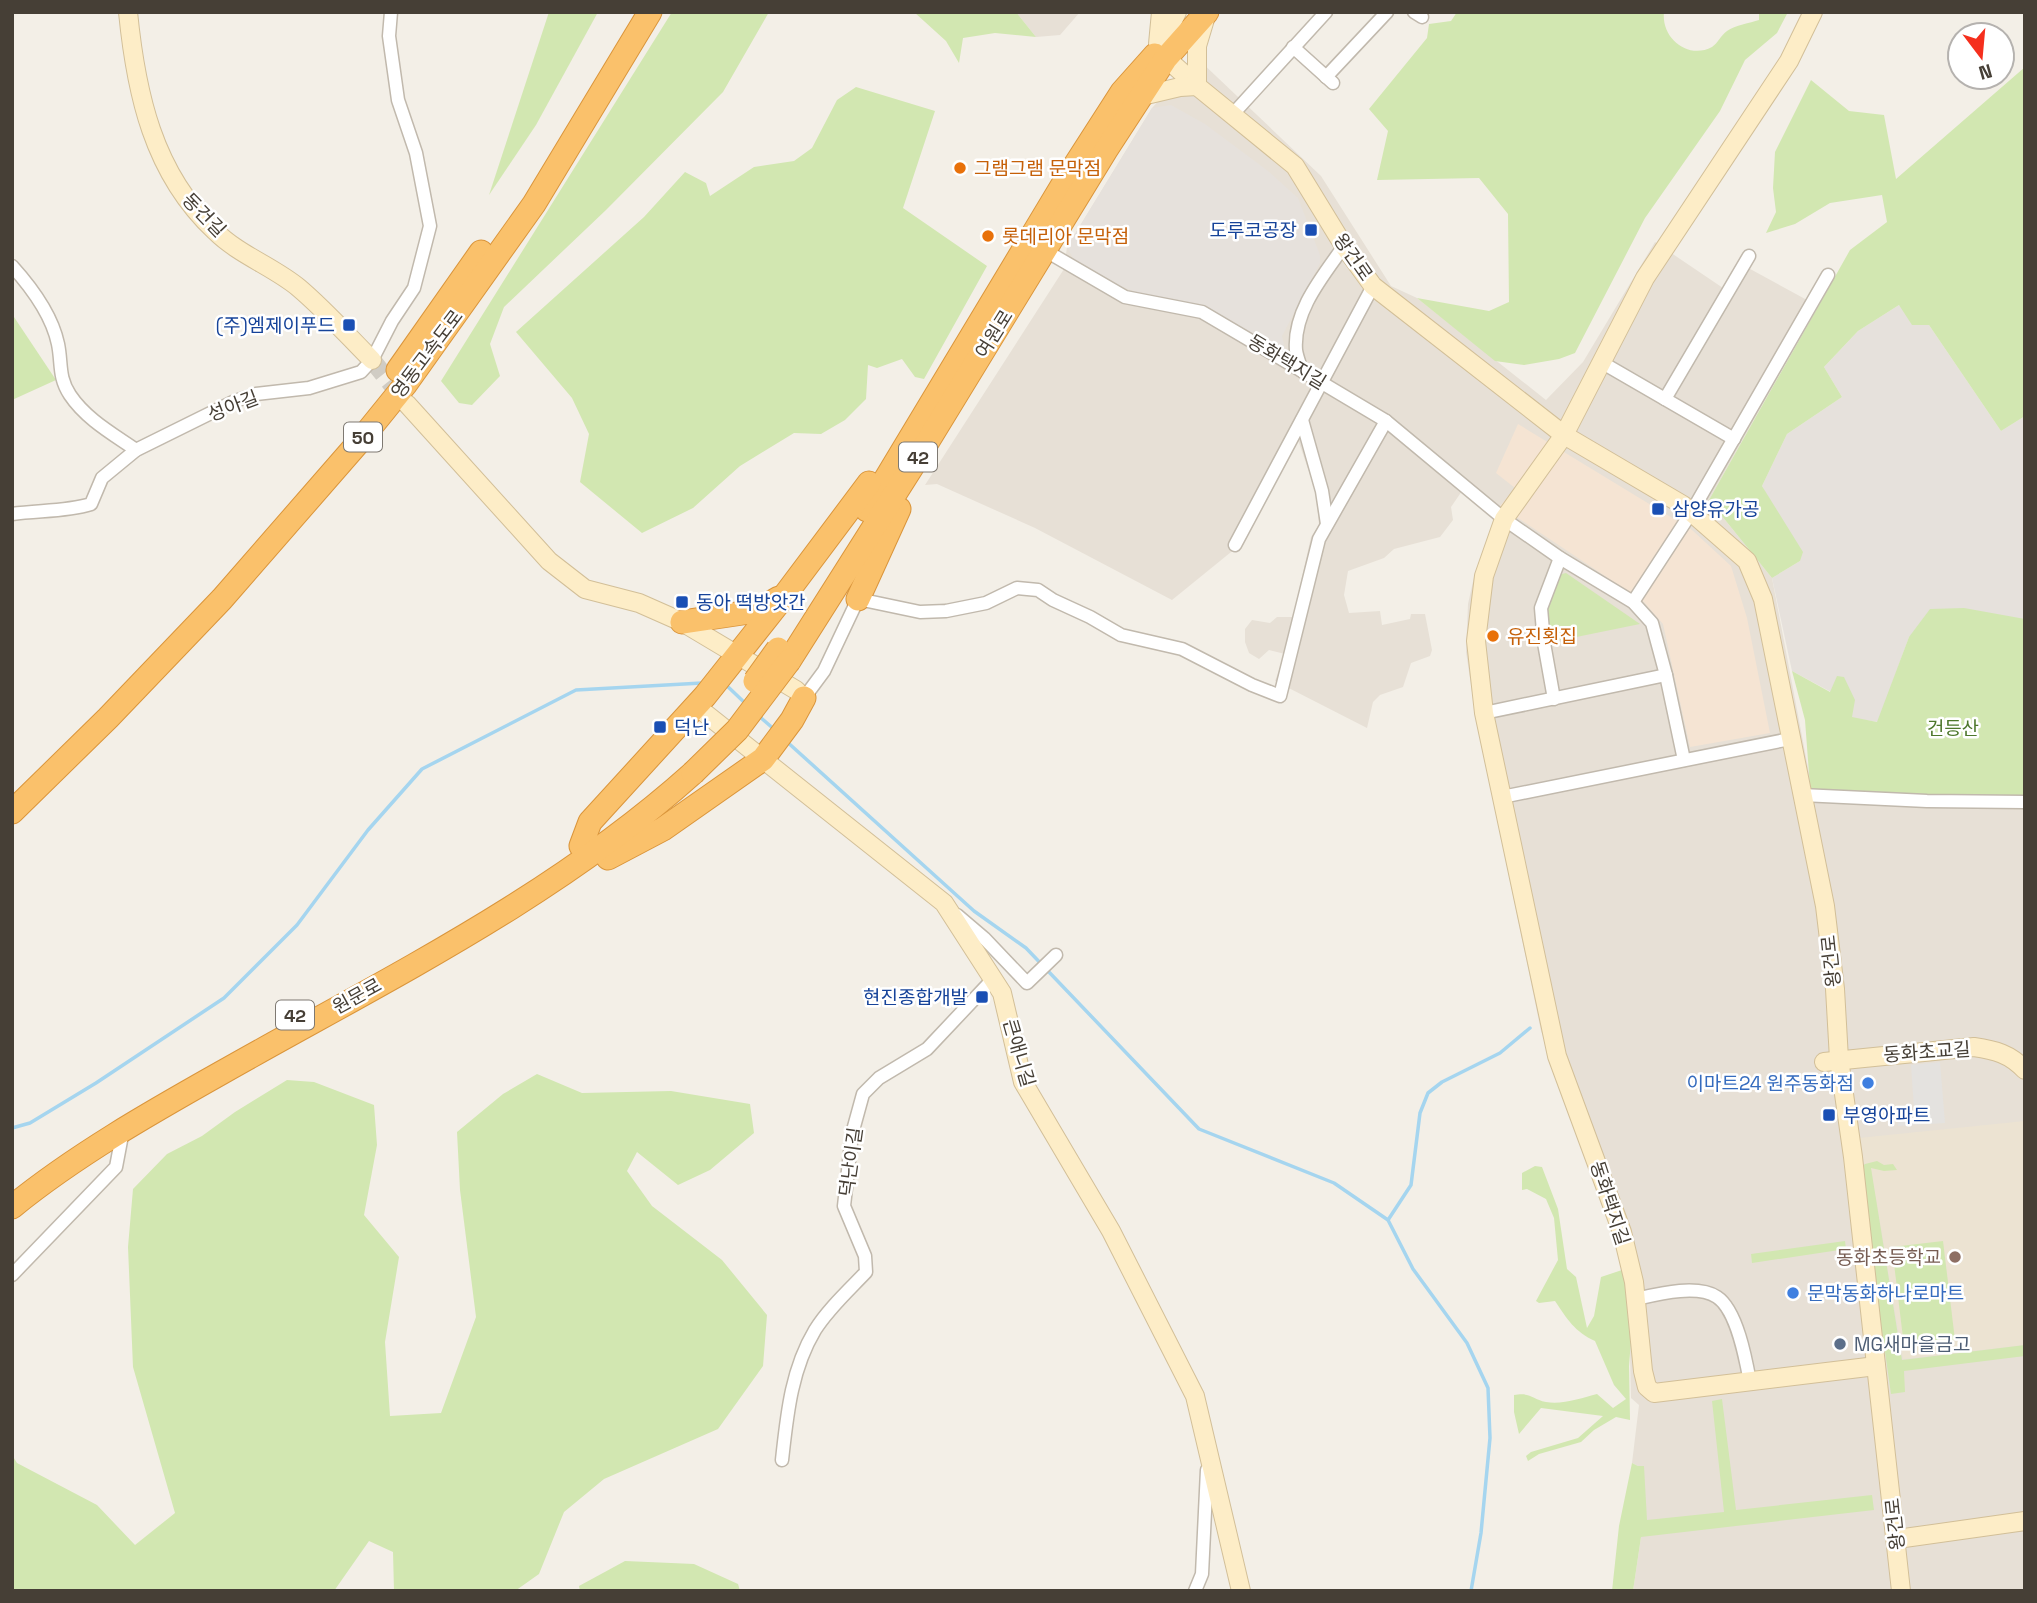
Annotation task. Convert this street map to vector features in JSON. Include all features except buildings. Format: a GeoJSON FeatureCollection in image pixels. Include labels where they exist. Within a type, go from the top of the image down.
{"type":"FeatureCollection","features":[{"type":"Feature","properties":{"kind":"highway","name":"영동고속도로"},"geometry":{"type":"LineString","coordinates":[[12,794],[213,588],[277,512],[350,434],[523,193],[574,113],[631,12]]}},
{"type":"Feature","properties":{"kind":"highway","name":"영동고속도로"},"geometry":{"type":"LineString","coordinates":[[12,812],[108,718],[222,599],[405,385],[534,204],[650,12]]}},
{"type":"Feature","properties":{"kind":"highway","name":"여원로"},"geometry":{"type":"LineString","coordinates":[[689,768],[737,730],[1037,247],[1142,96],[1162,55],[1191,12]]}},
{"type":"Feature","properties":{"kind":"highway","name":"여원로"},"geometry":{"type":"LineString","coordinates":[[1037,247],[1044,218],[1122,92],[1207,12]]}},
{"type":"Feature","properties":{"kind":"highway"},"geometry":{"type":"LineString","coordinates":[[1037,194],[1044,218]]}},
{"type":"Feature","properties":{"kind":"highway"},"geometry":{"type":"LineString","coordinates":[[581,846],[590,822],[700,701],[785,595],[880,469],[911,453]]}},
{"type":"Feature","properties":{"kind":"highway"},"geometry":{"type":"LineString","coordinates":[[858,599],[893,524],[911,453]]}},
{"type":"Feature","properties":{"kind":"highway"},"geometry":{"type":"LineString","coordinates":[[682,622],[756,611],[785,595]]}},
{"type":"Feature","properties":{"kind":"highway"},"geometry":{"type":"LineString","coordinates":[[535,892],[663,829],[767,754],[792,720],[804,698]]}},
{"type":"Feature","properties":{"kind":"highway","name":"원문로"},"geometry":{"type":"LineString","coordinates":[[12,1186],[136,1104],[529,881],[689,768]]}},
{"type":"Feature","properties":{"kind":"highway","name":"원문로"},"geometry":{"type":"LineString","coordinates":[[12,1207],[35,1188],[123,1130],[316,1018],[440,951],[535,892],[651,811],[689,768]]}},
{"type":"Feature","properties":{"kind":"street","name":"동건길"},"geometry":{"type":"LineString","coordinates":[[128,12],[133,64],[151,134],[177,187],[215,232],[298,287],[372,360]]}},
{"type":"Feature","properties":{"kind":"street"},"geometry":{"type":"LineString","coordinates":[[372,360],[392,321],[414,288],[430,226],[416,153],[398,100],[389,36],[391,12]]}},
{"type":"Feature","properties":{"kind":"street"},"geometry":{"type":"LineString","coordinates":[[1161,12],[1162,55]]}},
{"type":"Feature","properties":{"kind":"street"},"geometry":{"type":"LineString","coordinates":[[1162,55],[1177,12]]}},
{"type":"Feature","properties":{"kind":"street"},"geometry":{"type":"LineString","coordinates":[[1142,96],[1180,86],[1197,86],[1197,46],[1207,12]]}},
{"type":"Feature","properties":{"kind":"street"},"geometry":{"type":"LineString","coordinates":[[1233,114],[1326,12]]}},
{"type":"Feature","properties":{"kind":"street"},"geometry":{"type":"LineString","coordinates":[[1293,47],[1329,80],[1387,12]]}},
{"type":"Feature","properties":{"kind":"street"},"geometry":{"type":"LineString","coordinates":[[1564,435],[1645,278],[1788,61],[1813,12]]}},
{"type":"Feature","properties":{"kind":"street","name":"왕건로"},"geometry":{"type":"LineString","coordinates":[[1162,55],[1295,166],[1344,246],[1373,286],[1564,435],[1683,505],[1747,561],[1763,599],[1825,906],[1835,989],[1831,1061],[1853,1157],[1901,1591]]}},
{"type":"Feature","properties":{"kind":"street"},"geometry":{"type":"LineString","coordinates":[[1303,371],[1296,351],[1298,327],[1315,287],[1344,246]]}},
{"type":"Feature","properties":{"kind":"street","name":"동화택지길"},"geometry":{"type":"LineString","coordinates":[[1037,247],[1125,297],[1202,312],[1303,371],[1385,421],[1504,519],[1560,558],[1633,602],[1652,623],[1684,760]]}},
{"type":"Feature","properties":{"kind":"street"},"geometry":{"type":"LineString","coordinates":[[1665,399],[1749,257]]}},
{"type":"Feature","properties":{"kind":"street"},"geometry":{"type":"LineString","coordinates":[[12,266],[29,285],[51,324],[59,345],[62,379],[70,395],[94,421],[135,450]]}},
{"type":"Feature","properties":{"kind":"street"},"geometry":{"type":"LineString","coordinates":[[1633,602],[1691,513],[1828,275]]}},
{"type":"Feature","properties":{"kind":"street"},"geometry":{"type":"LineString","coordinates":[[1235,545],[1373,286]]}},
{"type":"Feature","properties":{"kind":"street","name":"성아길"},"geometry":{"type":"LineString","coordinates":[[12,514],[42,509],[72,510],[91,504],[102,478],[135,450],[235,401],[257,394],[309,388],[361,372],[372,360]]}},
{"type":"Feature","properties":{"kind":"street"},"geometry":{"type":"LineString","coordinates":[[1601,362],[1734,439]]}},
{"type":"Feature","properties":{"kind":"street"},"geometry":{"type":"LineString","coordinates":[[407,404],[549,561],[585,589],[639,603],[682,622],[731,663],[796,690],[804,698],[824,671],[858,599],[920,612],[946,611],[986,603],[1017,588],[1038,590],[1121,635],[1182,649],[1252,685],[1280,696],[1319,540],[1385,421]]}},
{"type":"Feature","properties":{"kind":"street"},"geometry":{"type":"LineString","coordinates":[[1302,419],[1322,491],[1328,524]]}},
{"type":"Feature","properties":{"kind":"street","name":"동화택지길"},"geometry":{"type":"LineString","coordinates":[[1564,435],[1504,519],[1484,576],[1476,641],[1484,713],[1557,1056],[1622,1232],[1636,1298],[1647,1387],[1654,1393],[1876,1366]]}},
{"type":"Feature","properties":{"kind":"street"},"geometry":{"type":"LineString","coordinates":[[1554,699],[1541,608],[1560,558]]}},
{"type":"Feature","properties":{"kind":"street"},"geometry":{"type":"LineString","coordinates":[[1484,713],[1666,675]]}},
{"type":"Feature","properties":{"kind":"street","name":"큰애니길"},"geometry":{"type":"LineString","coordinates":[[700,701],[944,903],[1002,993],[1023,1082],[1111,1231],[1195,1396],[1241,1591]]}},
{"type":"Feature","properties":{"kind":"street"},"geometry":{"type":"LineString","coordinates":[[1502,797],[1790,739]]}},
{"type":"Feature","properties":{"kind":"street"},"geometry":{"type":"LineString","coordinates":[[1802,795],[2025,802]]}},
{"type":"Feature","properties":{"kind":"street"},"geometry":{"type":"LineString","coordinates":[[944,903],[984,938],[1027,983],[1054,957]]}},
{"type":"Feature","properties":{"kind":"street","name":"덕난이길"},"geometry":{"type":"LineString","coordinates":[[782,1460],[796,1372],[816,1329],[866,1272],[865,1256],[844,1206],[852,1134],[863,1094],[879,1078],[927,1049],[993,979]]}},
{"type":"Feature","properties":{"kind":"street","name":"동화초교길"},"geometry":{"type":"LineString","coordinates":[[1831,1061],[1974,1047],[1998,1051],[2015,1060],[2025,1070]]}},
{"type":"Feature","properties":{"kind":"street"},"geometry":{"type":"LineString","coordinates":[[12,1275],[116,1167],[123,1130]]}},
{"type":"Feature","properties":{"kind":"street"},"geometry":{"type":"LineString","coordinates":[[1636,1298],[1674,1291],[1697,1291],[1717,1297],[1732,1317],[1742,1343],[1751,1381]]}},
{"type":"Feature","properties":{"kind":"street","name":"큰애니길"},"geometry":{"type":"LineString","coordinates":[[1195,1591],[1202,1574],[1208,1450]]}},
{"type":"Feature","properties":{"kind":"street"},"geometry":{"type":"LineString","coordinates":[[1897,1539],[2025,1521]]}},
{"type":"Feature","properties":{"kind":"shaded area"},"geometry":{"type":"Polygon","coordinates":[[[1016,12],[1080,12],[1060,35],[1036,37],[1016,12]]]}},
{"type":"Feature","properties":{"kind":"shaded area"},"geometry":{"type":"Polygon","coordinates":[[[1197,58],[1321,176],[1391,286],[1417,298],[1546,400],[1583,362],[1655,242],[1723,288],[1741,264],[1818,306],[1709,500],[1772,578],[1813,794],[2025,804],[2025,1591],[1633,1591],[1641,1537],[1643,1466],[1632,1463],[1639,1405],[1631,1398],[1628,1268],[1541,1031],[1475,712],[1466,652],[1468,604],[1474,577],[1497,529],[1496,521],[1462,491],[1451,507],[1453,520],[1440,537],[1394,549],[1384,558],[1348,571],[1344,595],[1349,613],[1380,611],[1382,625],[1410,619],[1411,614],[1425,614],[1432,650],[1430,656],[1411,663],[1403,687],[1380,695],[1373,702],[1367,728],[1275,681],[1285,654],[1269,650],[1259,659],[1249,653],[1245,642],[1245,629],[1252,620],[1270,623],[1277,617],[1293,617],[1311,537],[1319,525],[1316,492],[1298,440],[1236,548],[1172,600],[1035,528],[937,484],[925,485],[1064,269],[1067,247],[1152,108],[1197,58]]]}},
{"type":"Feature","properties":{"kind":"shaded area","name":"도루코공장"},"geometry":{"type":"Polygon","coordinates":[[[1171,105],[1205,124],[1268,171],[1298,198],[1320,255],[1320,263],[1282,336],[1287,358],[1208,309],[1185,301],[1152,298],[1102,279],[1074,260],[1067,247],[1152,108],[1171,105]]]}},
{"type":"Feature","properties":{"kind":"shaded area"},"geometry":{"type":"Polygon","coordinates":[[[1899,305],[1929,325],[2001,431],[2025,416],[2025,619],[1909,637],[1878,722],[1852,718],[1831,692],[1792,671],[1772,578],[1800,561],[1762,486],[1787,434],[1842,397],[1824,367],[1858,331],[1899,305]]]}},
{"type":"Feature","properties":{"kind":"shaded area"},"geometry":{"type":"Polygon","coordinates":[[[1518,424],[1692,530],[1731,566],[1747,618],[1770,733],[1690,747],[1663,624],[1644,602],[1500,506],[1515,488],[1496,473],[1518,424]]]}},
{"type":"Feature","properties":{"kind":"shaded area"},"geometry":{"type":"Polygon","coordinates":[[[1940,1062],[1945,1123],[1898,1126],[1897,1112],[1914,1110],[1911,1065],[1940,1062]]]}},
{"type":"Feature","properties":{"kind":"shaded area","name":"동화초등학교"},"geometry":{"type":"Polygon","coordinates":[[[2025,1121],[2025,1345],[1903,1359],[1871,1170],[1864,1163],[1859,1138],[2025,1121]]]}},
{"type":"Feature","properties":{"kind":"green space"},"geometry":{"type":"Polygon","coordinates":[[[549,12],[598,12],[536,125],[489,195],[549,12]]]}},
{"type":"Feature","properties":{"kind":"green space"},"geometry":{"type":"Polygon","coordinates":[[[672,12],[769,12],[723,92],[606,210],[504,307],[490,344],[500,376],[472,405],[459,403],[441,381],[672,12]]]}},
{"type":"Feature","properties":{"kind":"green space"},"geometry":{"type":"Polygon","coordinates":[[[914,12],[1016,12],[1036,37],[995,33],[963,38],[959,63],[946,41],[914,12]]]}},
{"type":"Feature","properties":{"kind":"green space"},"geometry":{"type":"Polygon","coordinates":[[[1457,12],[1664,12],[1664,22],[1672,38],[1678,44],[1694,51],[1712,47],[1730,29],[1759,20],[1759,12],[1788,12],[1777,33],[1745,60],[1720,111],[1645,218],[1575,353],[1559,359],[1524,365],[1495,361],[1417,298],[1489,311],[1509,302],[1508,214],[1479,178],[1377,180],[1388,131],[1369,109],[1427,38],[1429,24],[1451,21],[1457,12]]]}},
{"type":"Feature","properties":{"kind":"green space"},"geometry":{"type":"Polygon","coordinates":[[[2025,67],[2025,416],[2001,431],[1929,325],[1912,325],[1899,305],[1858,331],[1824,367],[1842,397],[1787,434],[1762,486],[1803,552],[1800,561],[1772,578],[1709,500],[1850,250],[1887,222],[1882,195],[1830,203],[1795,224],[1766,233],[1776,212],[1773,188],[1775,152],[1811,80],[1849,111],[1884,115],[1896,179],[1997,91],[2016,91],[2016,75],[2025,67]]]}},
{"type":"Feature","properties":{"kind":"green space"},"geometry":{"type":"Polygon","coordinates":[[[856,87],[935,111],[903,208],[987,266],[924,379],[915,377],[902,359],[877,368],[868,365],[866,399],[845,420],[821,434],[794,433],[740,466],[693,508],[642,533],[580,482],[589,434],[572,398],[516,332],[644,217],[685,172],[706,183],[710,196],[754,167],[794,161],[812,148],[837,100],[856,87]]]}},
{"type":"Feature","properties":{"kind":"green space"},"geometry":{"type":"Polygon","coordinates":[[[12,314],[56,380],[12,400],[12,314]]]}},
{"type":"Feature","properties":{"kind":"green space"},"geometry":{"type":"Polygon","coordinates":[[[1566,573],[1640,624],[1547,643],[1549,601],[1558,575],[1566,573]]]}},
{"type":"Feature","properties":{"kind":"green space","name":"건등산"},"geometry":{"type":"Polygon","coordinates":[[[1964,608],[2025,619],[2025,804],[1813,794],[1810,787],[1805,720],[1792,671],[1830,692],[1837,676],[1844,677],[1855,700],[1852,717],[1877,722],[1909,637],[1930,609],[1964,608]]]}},
{"type":"Feature","properties":{"kind":"green space"},"geometry":{"type":"Polygon","coordinates":[[[537,1074],[582,1093],[671,1091],[750,1104],[754,1133],[710,1170],[678,1185],[637,1152],[627,1171],[652,1206],[722,1260],[767,1315],[763,1366],[718,1429],[604,1479],[564,1512],[539,1574],[515,1591],[394,1591],[393,1552],[369,1541],[334,1591],[12,1591],[12,1455],[17,1463],[97,1505],[135,1545],[175,1513],[133,1367],[128,1247],[133,1189],[167,1154],[202,1136],[287,1080],[314,1082],[374,1105],[377,1145],[364,1215],[399,1257],[385,1342],[390,1416],[441,1413],[476,1317],[460,1190],[457,1132],[503,1094],[537,1074]]]}},
{"type":"Feature","properties":{"kind":"green space"},"geometry":{"type":"Polygon","coordinates":[[[1877,1161],[1884,1165],[1893,1164],[1897,1170],[1871,1168],[1902,1360],[2025,1345],[2025,1356],[1904,1371],[1905,1392],[1891,1394],[1859,1169],[1865,1164],[1877,1161]]]}},
{"type":"Feature","properties":{"kind":"green space"},"geometry":{"type":"Polygon","coordinates":[[[1535,1166],[1542,1167],[1558,1209],[1567,1269],[1576,1277],[1587,1328],[1594,1316],[1601,1277],[1628,1268],[1632,1328],[1629,1366],[1630,1420],[1616,1417],[1594,1430],[1581,1442],[1539,1454],[1528,1461],[1526,1456],[1531,1452],[1578,1438],[1603,1416],[1541,1408],[1519,1434],[1514,1412],[1514,1395],[1528,1395],[1541,1401],[1559,1403],[1597,1394],[1613,1408],[1626,1399],[1614,1385],[1595,1341],[1577,1329],[1555,1301],[1536,1301],[1558,1260],[1554,1218],[1546,1199],[1527,1189],[1522,1190],[1522,1173],[1535,1166]]]}},
{"type":"Feature","properties":{"kind":"green space"},"geometry":{"type":"Polygon","coordinates":[[[1845,1241],[1846,1249],[1752,1263],[1751,1254],[1845,1241]]]}},
{"type":"Feature","properties":{"kind":"green space"},"geometry":{"type":"Polygon","coordinates":[[[1943,1241],[1955,1340],[1904,1346],[1892,1247],[1943,1241]]]}},
{"type":"Feature","properties":{"kind":"green space"},"geometry":{"type":"Polygon","coordinates":[[[1722,1399],[1736,1510],[1872,1495],[1874,1510],[1641,1537],[1633,1591],[1612,1591],[1619,1526],[1632,1463],[1644,1466],[1647,1520],[1724,1512],[1712,1401],[1722,1399]]]}},
{"type":"Feature","properties":{"kind":"green space"},"geometry":{"type":"Polygon","coordinates":[[[625,1561],[694,1564],[738,1584],[740,1591],[580,1591],[579,1586],[625,1561]]]}},
{"type":"Feature","properties":{"kind":"waterway"},"geometry":{"type":"LineString","coordinates":[[12,1128],[30,1123],[96,1083],[224,998],[297,925],[368,830],[422,769],[576,690],[702,683]]}},
{"type":"Feature","properties":{"kind":"waterway"},"geometry":{"type":"LineString","coordinates":[[724,683],[746,704]]}},
{"type":"Feature","properties":{"kind":"waterway"},"geometry":{"type":"LineString","coordinates":[[760,717],[775,730]]}},
{"type":"Feature","properties":{"kind":"waterway"},"geometry":{"type":"LineString","coordinates":[[785,740],[974,911],[1026,948],[1199,1129],[1334,1183],[1388,1220],[1413,1269],[1467,1343],[1488,1388],[1490,1438],[1481,1533],[1471,1591]]}},
{"type":"Feature","properties":{"kind":"waterway"},"geometry":{"type":"LineString","coordinates":[[1388,1220],[1411,1185],[1420,1113],[1428,1093],[1442,1082],[1500,1053],[1530,1028]]}},
{"type":"Feature","properties":{"kind":"tunnel"},"geometry":{"type":"LineString","coordinates":[[372,360],[405,401]]}},
{"type":"Feature","properties":{"kind":"place","name":"그램그램 문막점"},"geometry":{"type":"Point","coordinates":[960,168]}},
{"type":"Feature","properties":{"kind":"place","name":"도루코공장"},"geometry":{"type":"Point","coordinates":[1311,230]}},
{"type":"Feature","properties":{"kind":"place","name":"롯데리아 문막점"},"geometry":{"type":"Point","coordinates":[988,236]}},
{"type":"Feature","properties":{"kind":"place","name":"(주)엠제이푸드"},"geometry":{"type":"Point","coordinates":[349,325]}},
{"type":"Feature","properties":{"kind":"place","name":"삼양유가공"},"geometry":{"type":"Point","coordinates":[1658,509]}},
{"type":"Feature","properties":{"kind":"place","name":"동아 떡방앗간"},"geometry":{"type":"Point","coordinates":[682,602]}},
{"type":"Feature","properties":{"kind":"place","name":"유진횟집"},"geometry":{"type":"Point","coordinates":[1493,636]}},
{"type":"Feature","properties":{"kind":"place","name":"덕난"},"geometry":{"type":"Point","coordinates":[660,727]}},
{"type":"Feature","properties":{"kind":"place","name":"현진종합개발"},"geometry":{"type":"Point","coordinates":[982,997]}},
{"type":"Feature","properties":{"kind":"place","name":"이마트24 원주동화점"},"geometry":{"type":"Point","coordinates":[1868,1083]}},
{"type":"Feature","properties":{"kind":"place","name":"부영아파트"},"geometry":{"type":"Point","coordinates":[1829,1115]}},
{"type":"Feature","properties":{"kind":"place","name":"동화초등학교"},"geometry":{"type":"Point","coordinates":[1955,1257]}},
{"type":"Feature","properties":{"kind":"place","name":"문막동화하나로마트"},"geometry":{"type":"Point","coordinates":[1793,1293]}},
{"type":"Feature","properties":{"kind":"place","name":"MG새마을금고"},"geometry":{"type":"Point","coordinates":[1840,1344]}}]}
